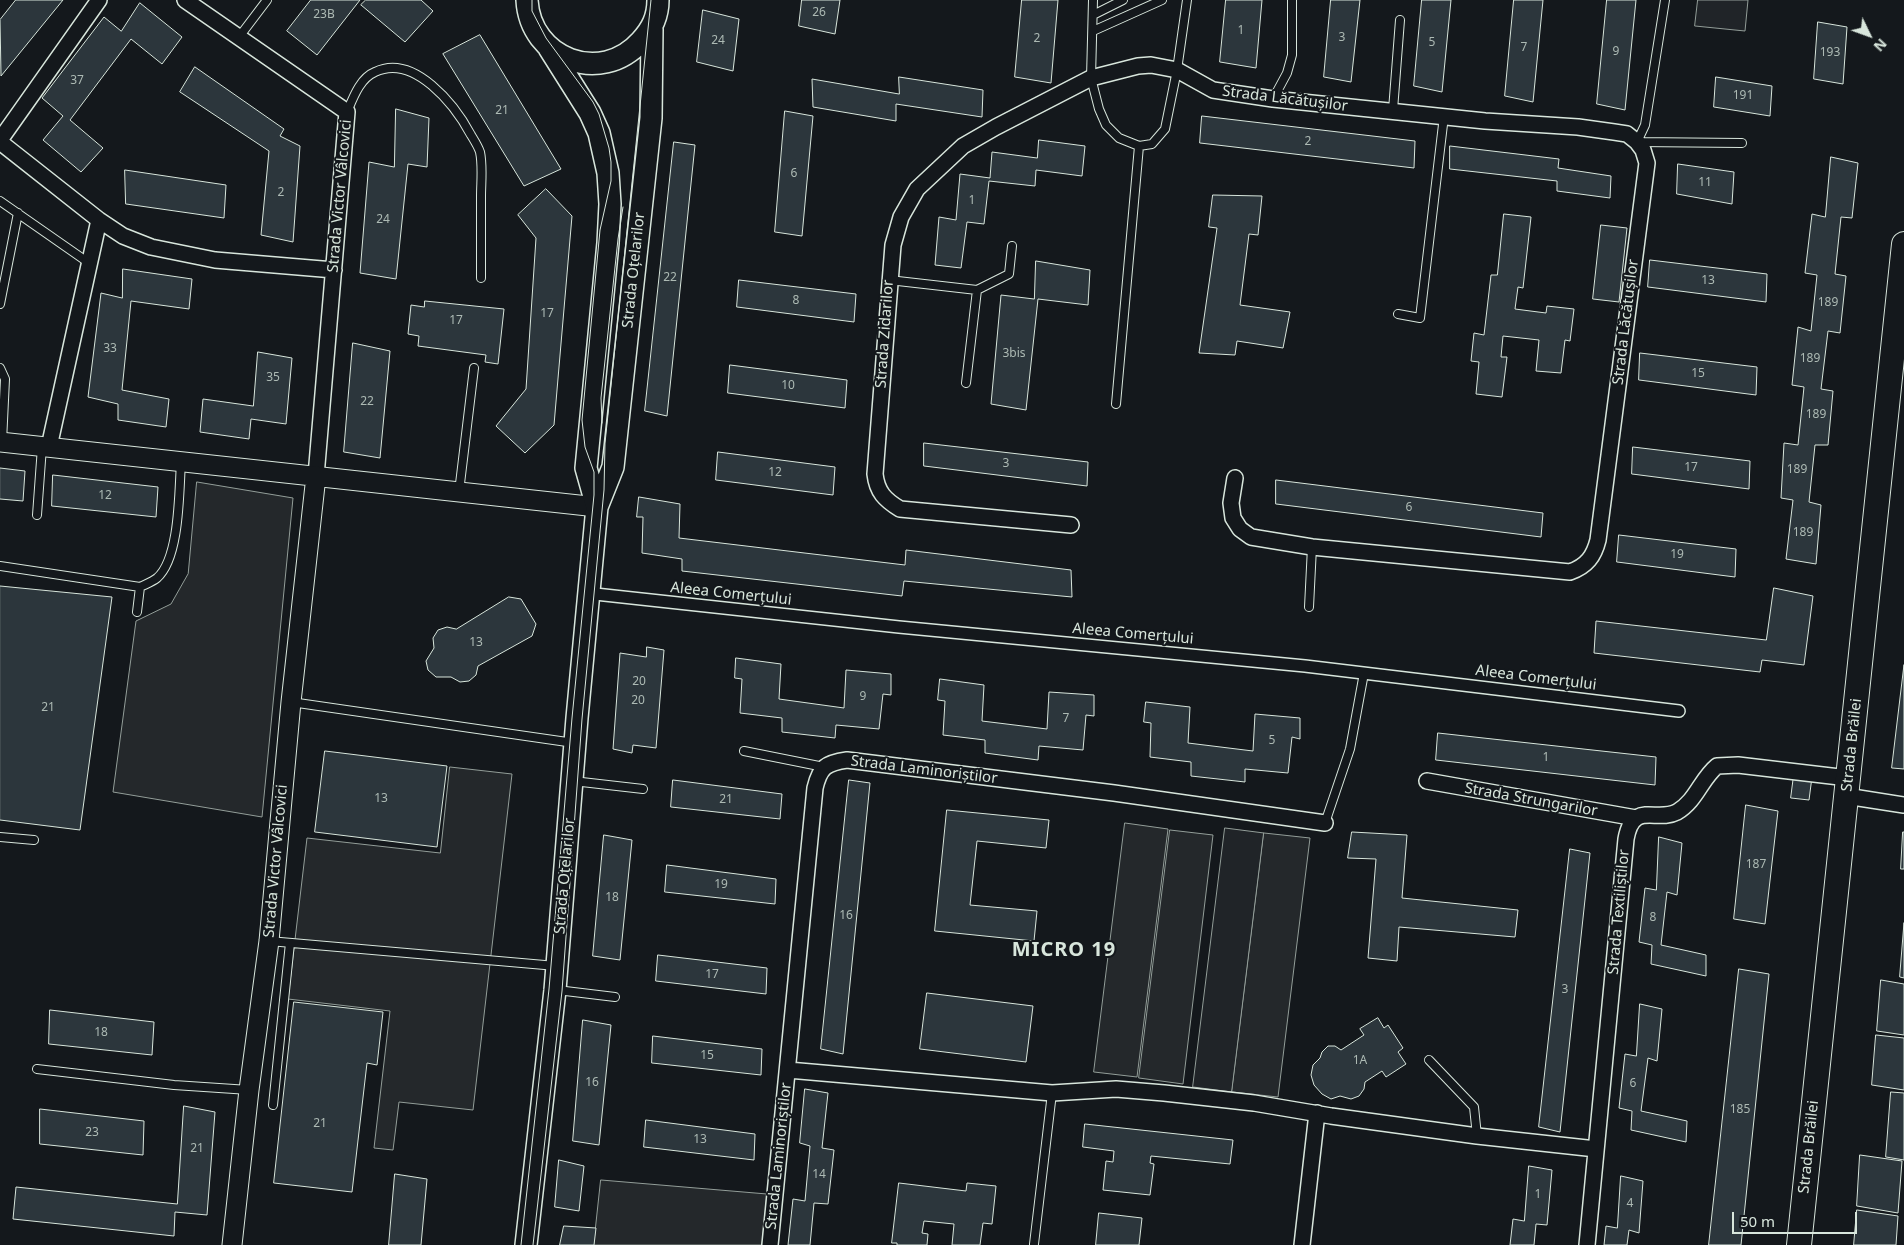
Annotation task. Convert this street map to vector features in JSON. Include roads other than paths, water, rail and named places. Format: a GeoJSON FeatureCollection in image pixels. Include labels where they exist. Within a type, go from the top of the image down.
{"type":"FeatureCollection","features":[{"type":"Feature","properties":{"kind":"main road"},"geometry":{"type":"LineString","coordinates":[[512,0],[531,23],[539,37],[550,48],[570,60],[592,64],[615,60],[634,49],[652,29]]}},
{"type":"Feature","properties":{"kind":"main road"},"geometry":{"type":"LineString","coordinates":[[527,0],[531,23]]}},
{"type":"Feature","properties":{"kind":"main road","name":"Strada Oțelarilor"},"geometry":{"type":"LineString","coordinates":[[526,1245],[558,966],[586,593],[597,507],[610,475],[614,458],[651,118],[652,29],[659,1]]}},
{"type":"Feature","properties":{"kind":"main road","name":"Strada Oțelarilor"},"geometry":{"type":"LineString","coordinates":[[550,48],[590,113],[599,133],[608,173],[610,204],[608,243],[586,468],[597,507]]}},
{"type":"Feature","properties":{"kind":"main road","name":"Strada Brăilei"},"geometry":{"type":"LineString","coordinates":[[1799,1245],[1904,244]]}},
{"type":"Feature","properties":{"kind":"street"},"geometry":{"type":"LineString","coordinates":[[99,0],[0,141],[99,220],[123,236],[151,247],[215,260],[334,270]]}},
{"type":"Feature","properties":{"kind":"street","name":"Strada Victor Vâlcovici"},"geometry":{"type":"LineString","coordinates":[[185,0],[347,112],[316,476],[291,702],[269,941],[249,1090],[232,1245]]}},
{"type":"Feature","properties":{"kind":"street","name":"Strada Zidarilor"},"geometry":{"type":"LineString","coordinates":[[1072,525],[900,509],[887,502],[880,494],[875,474],[893,245],[901,217],[917,189],[963,146],[1091,78],[1138,66],[1151,65],[1177,70]]}},
{"type":"Feature","properties":{"kind":"street","name":"Strada Lăcătușilor"},"geometry":{"type":"LineString","coordinates":[[1177,70],[1214,90],[1273,99],[1578,127],[1627,134],[1643,150],[1647,163],[1598,540],[1595,552],[1588,562],[1579,569],[1570,572],[1312,547],[1251,537],[1240,529],[1233,518],[1231,503],[1235,478]]}},
{"type":"Feature","properties":{"kind":"street"},"geometry":{"type":"LineString","coordinates":[[46,447],[99,220]]}},
{"type":"Feature","properties":{"kind":"street"},"geometry":{"type":"LineString","coordinates":[[1,442],[597,507]]}},
{"type":"Feature","properties":{"kind":"street","name":"Aleea Comerțului"},"geometry":{"type":"LineString","coordinates":[[586,593],[899,627],[1305,666],[1679,711]]}},
{"type":"Feature","properties":{"kind":"street","name":"Strada Laminoriștilor"},"geometry":{"type":"LineString","coordinates":[[770,1245],[815,788],[818,776],[824,767],[835,762],[847,760],[1324,823]]}},
{"type":"Feature","properties":{"kind":"street"},"geometry":{"type":"LineString","coordinates":[[1636,818],[1650,814],[1667,815],[1681,809],[1691,800],[1708,773],[1717,766],[1738,765],[1847,787],[1904,806]]}},
{"type":"Feature","properties":{"kind":"street","name":"Strada Strungarilor"},"geometry":{"type":"LineString","coordinates":[[1427,781],[1636,818]]}},
{"type":"Feature","properties":{"kind":"street","name":"Strada Textiliștilor"},"geometry":{"type":"LineString","coordinates":[[1586,1245],[1626,839],[1628,830],[1636,818]]}},
{"type":"Feature","properties":{"kind":"street"},"geometry":{"type":"LineString","coordinates":[[788,1070],[1052,1093],[1116,1089],[1164,1093],[1254,1103],[1478,1136],[1596,1149]]}},
{"type":"Feature","properties":{"kind":"street"},"geometry":{"type":"LineString","coordinates":[[1302,1245],[1317,1113]]}},
{"type":"Feature","properties":{"kind":"lane"},"geometry":{"type":"LineString","coordinates":[[239,37],[266,0]]}},
{"type":"Feature","properties":{"kind":"lane"},"geometry":{"type":"LineString","coordinates":[[1093,0],[1091,78],[1106,125],[1119,138],[1139,146],[1152,144],[1165,130],[1177,70],[1187,0]]}},
{"type":"Feature","properties":{"kind":"lane"},"geometry":{"type":"LineString","coordinates":[[1093,15],[1123,0]]}},
{"type":"Feature","properties":{"kind":"lane"},"geometry":{"type":"LineString","coordinates":[[1093,31],[1162,0]]}},
{"type":"Feature","properties":{"kind":"lane"},"geometry":{"type":"LineString","coordinates":[[1273,99],[1287,73],[1292,56],[1292,0]]}},
{"type":"Feature","properties":{"kind":"lane"},"geometry":{"type":"LineString","coordinates":[[1665,0],[1645,125],[1637,142],[1742,143]]}},
{"type":"Feature","properties":{"kind":"lane"},"geometry":{"type":"LineString","coordinates":[[1393,110],[1400,20]]}},
{"type":"Feature","properties":{"kind":"lane"},"geometry":{"type":"LineString","coordinates":[[347,112],[357,89],[373,72],[391,67],[411,72],[432,84],[450,104],[464,122],[480,151],[482,172],[481,278]]}},
{"type":"Feature","properties":{"kind":"lane"},"geometry":{"type":"LineString","coordinates":[[1398,314],[1420,318],[1444,116]]}},
{"type":"Feature","properties":{"kind":"lane"},"geometry":{"type":"LineString","coordinates":[[1116,404],[1139,146]]}},
{"type":"Feature","properties":{"kind":"lane"},"geometry":{"type":"LineString","coordinates":[[0,201],[89,263]]}},
{"type":"Feature","properties":{"kind":"lane"},"geometry":{"type":"LineString","coordinates":[[0,304],[18,213]]}},
{"type":"Feature","properties":{"kind":"lane"},"geometry":{"type":"LineString","coordinates":[[890,280],[977,290],[1009,274],[1012,246]]}},
{"type":"Feature","properties":{"kind":"lane"},"geometry":{"type":"LineString","coordinates":[[966,383],[977,290]]}},
{"type":"Feature","properties":{"kind":"lane"},"geometry":{"type":"LineString","coordinates":[[0,368],[5,379],[1,442]]}},
{"type":"Feature","properties":{"kind":"lane"},"geometry":{"type":"LineString","coordinates":[[459,492],[474,368]]}},
{"type":"Feature","properties":{"kind":"lane"},"geometry":{"type":"LineString","coordinates":[[37,514],[46,447]]}},
{"type":"Feature","properties":{"kind":"lane"},"geometry":{"type":"LineString","coordinates":[[0,566],[140,586],[158,577],[166,567],[174,545],[181,462]]}},
{"type":"Feature","properties":{"kind":"lane"},"geometry":{"type":"LineString","coordinates":[[1309,607],[1312,547]]}},
{"type":"Feature","properties":{"kind":"lane"},"geometry":{"type":"LineString","coordinates":[[137,612],[140,586]]}},
{"type":"Feature","properties":{"kind":"lane"},"geometry":{"type":"LineString","coordinates":[[1324,823],[1350,749],[1364,673]]}},
{"type":"Feature","properties":{"kind":"lane"},"geometry":{"type":"LineString","coordinates":[[291,702],[576,744]]}},
{"type":"Feature","properties":{"kind":"lane"},"geometry":{"type":"LineString","coordinates":[[744,751],[824,767]]}},
{"type":"Feature","properties":{"kind":"lane"},"geometry":{"type":"LineString","coordinates":[[573,781],[643,789]]}},
{"type":"Feature","properties":{"kind":"lane"},"geometry":{"type":"LineString","coordinates":[[0,837],[34,840]]}},
{"type":"Feature","properties":{"kind":"lane"},"geometry":{"type":"LineString","coordinates":[[269,941],[558,966]]}},
{"type":"Feature","properties":{"kind":"lane"},"geometry":{"type":"LineString","coordinates":[[273,1105],[290,943]]}},
{"type":"Feature","properties":{"kind":"lane"},"geometry":{"type":"LineString","coordinates":[[555,990],[615,997]]}},
{"type":"Feature","properties":{"kind":"lane"},"geometry":{"type":"LineString","coordinates":[[1429,1060],[1474,1107],[1478,1136]]}},
{"type":"Feature","properties":{"kind":"lane"},"geometry":{"type":"LineString","coordinates":[[37,1069],[174,1085],[249,1090]]}},
{"type":"Feature","properties":{"kind":"lane"},"geometry":{"type":"LineString","coordinates":[[1034,1244],[1052,1093]]}},
{"type":"Feature","properties":{"kind":"tram line"},"geometry":{"type":"LineString","coordinates":[[521,1245],[549,989],[572,718],[594,495],[594,472],[585,447],[582,420],[600,230],[611,181],[609,148],[599,114],[593,102],[546,38],[532,11],[532,0]]}},
{"type":"Feature","properties":{"kind":"tram line"},"geometry":{"type":"LineString","coordinates":[[533,1245],[562,991],[582,719],[604,490],[605,443],[651,0]]}},
{"type":"Feature","properties":{"kind":"tram line"},"geometry":{"type":"LineString","coordinates":[[602,423],[601,398],[623,207]]}},
{"type":"Feature","properties":{"kind":"district","name":"MICRO 19"},"geometry":{"type":"Point","coordinates":[1064,950]}}]}
